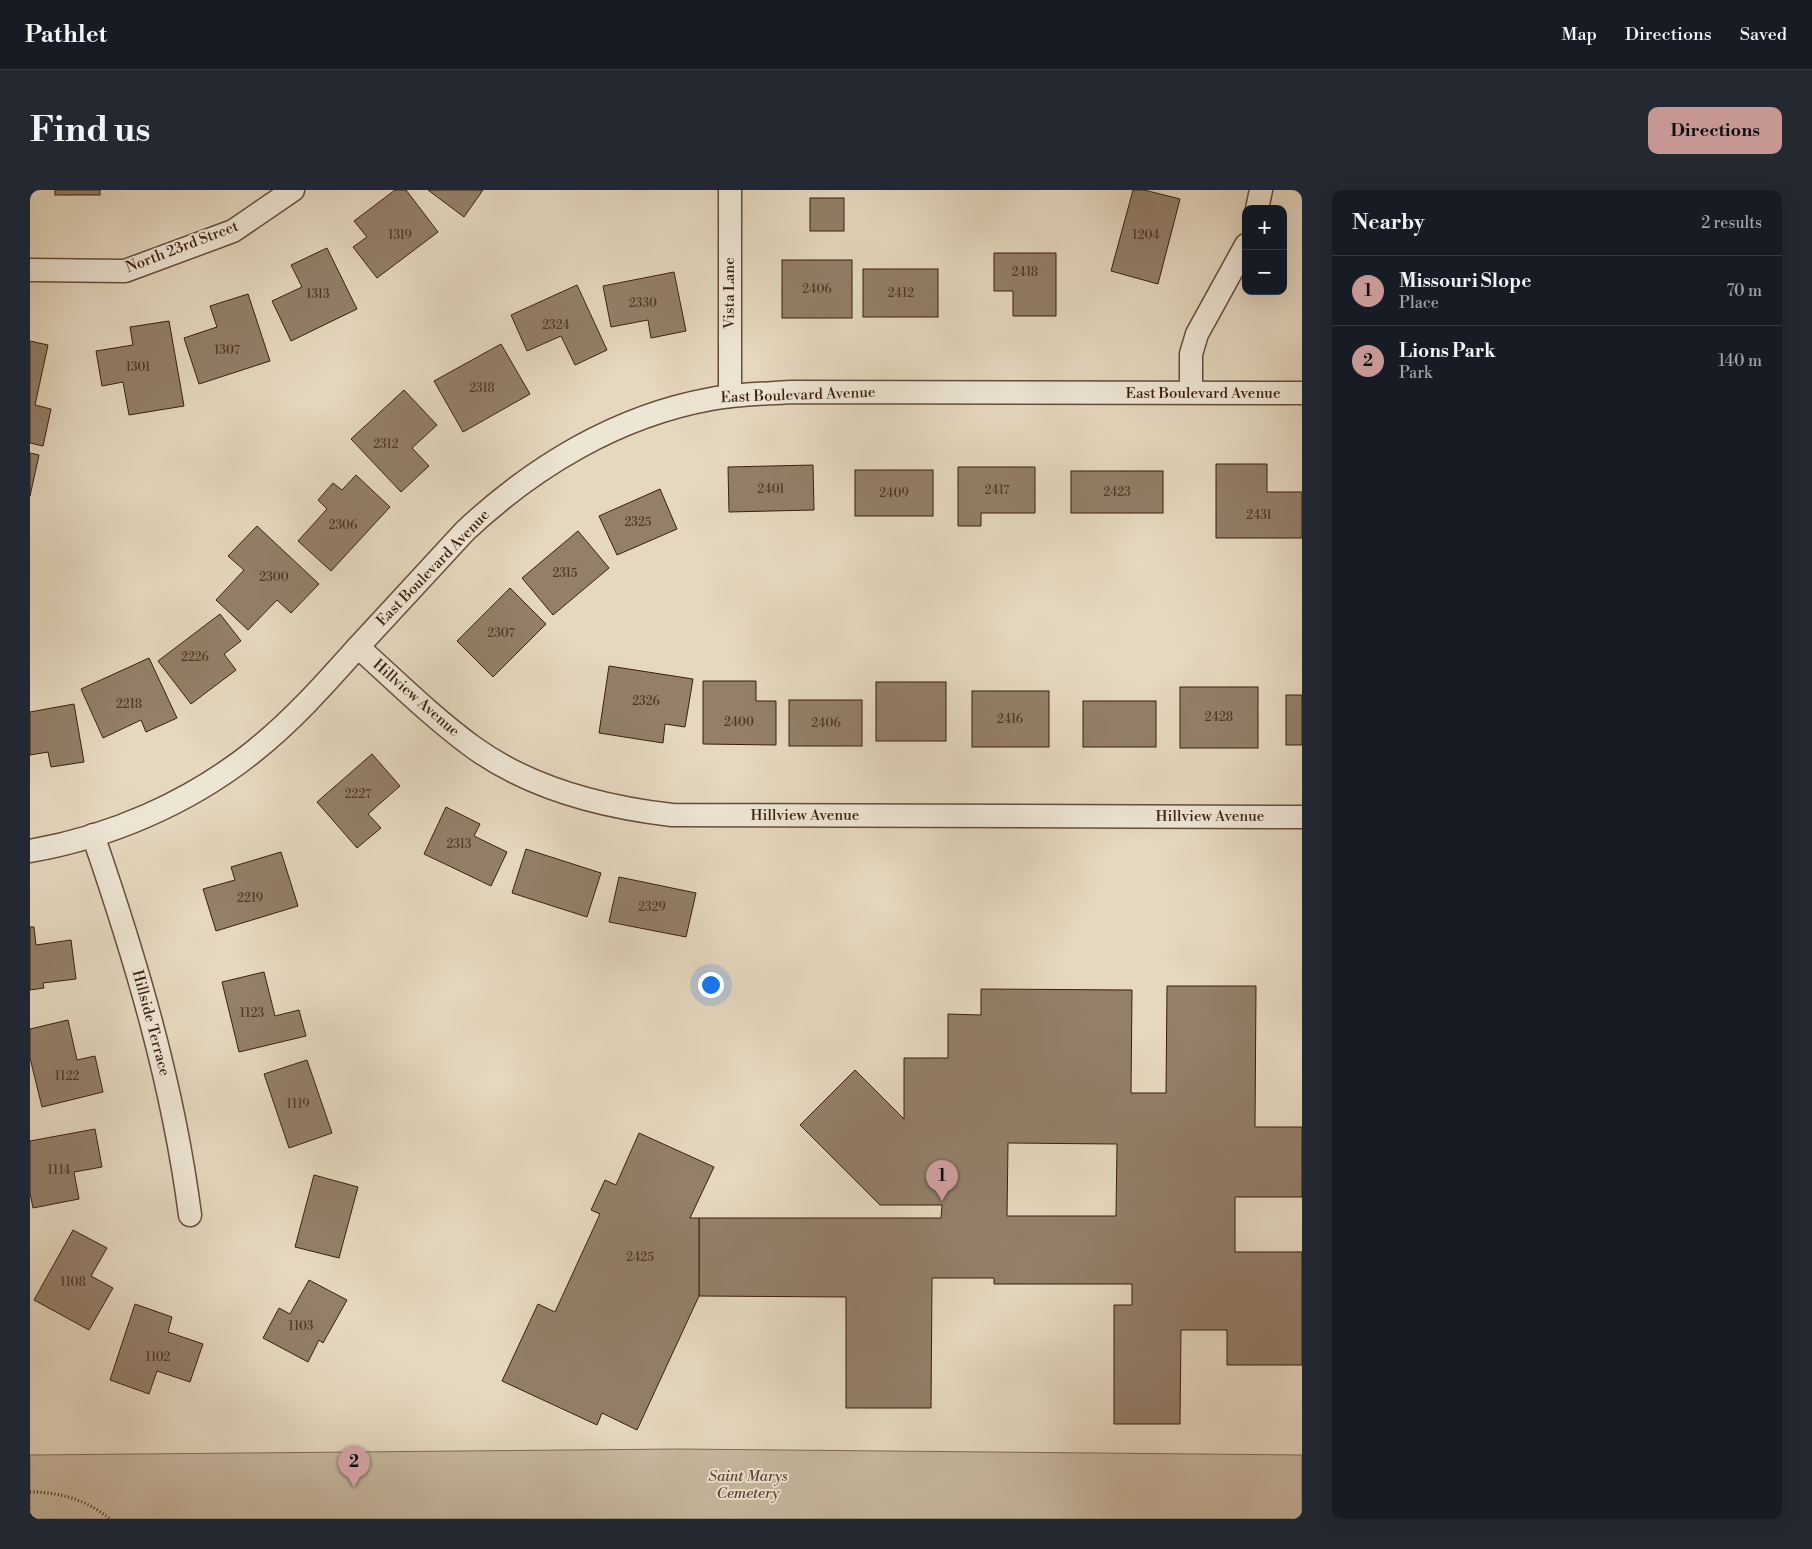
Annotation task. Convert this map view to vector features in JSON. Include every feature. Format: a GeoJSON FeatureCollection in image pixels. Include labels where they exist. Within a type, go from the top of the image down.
{"type":"FeatureCollection","features":[{"type":"Feature","properties":{"kind":"street","name":"North 23rd Street"},"geometry":{"type":"LineString","coordinates":[[30,270],[125,271],[233,230],[293,190]]}},
{"type":"Feature","properties":{"kind":"street","name":"Vista Lane"},"geometry":{"type":"LineString","coordinates":[[730,190],[730,396]]}},
{"type":"Feature","properties":{"kind":"street"},"geometry":{"type":"LineString","coordinates":[[1258,205],[1261,190]]}},
{"type":"Feature","properties":{"kind":"street"},"geometry":{"type":"LineString","coordinates":[[1191,392],[1191,354],[1197,334],[1243,250]]}},
{"type":"Feature","properties":{"kind":"street","name":"East Boulevard Avenue"},"geometry":{"type":"LineString","coordinates":[[30,850],[93,835],[172,804],[227,771],[302,709],[465,531],[507,494],[581,445],[624,426],[689,404],[730,396],[791,392],[1302,393]]}},
{"type":"Feature","properties":{"kind":"street","name":"Hillview Avenue"},"geometry":{"type":"LineString","coordinates":[[358,647],[442,723],[474,748],[511,770],[549,787],[589,801],[633,810],[672,815],[1302,816]]}},
{"type":"Feature","properties":{"kind":"street","name":"Hillside Terrace"},"geometry":{"type":"LineString","coordinates":[[93,835],[132,954],[157,1040],[177,1130],[190,1215]]}},
{"type":"Feature","properties":{"kind":"path"},"geometry":{"type":"LineString","coordinates":[[30,1492],[62,1495],[81,1500],[110,1519]]}},
{"type":"Feature","properties":{"kind":"green space","name":"Saint Marys Cemetery"},"geometry":{"type":"Polygon","coordinates":[[[679,1449],[1302,1455],[1302,1519],[30,1519],[30,1455],[679,1449]]]}},
{"type":"Feature","properties":{"kind":"building"},"geometry":{"type":"Polygon","coordinates":[[[55,190],[100,190],[100,195],[55,195],[55,190]]]}},
{"type":"Feature","properties":{"kind":"building"},"geometry":{"type":"Polygon","coordinates":[[[395,190],[406,190],[438,232],[377,278],[353,247],[367,237],[354,221],[395,190]]]}},
{"type":"Feature","properties":{"kind":"building"},"geometry":{"type":"Polygon","coordinates":[[[428,190],[483,190],[464,217],[428,190]]]}},
{"type":"Feature","properties":{"kind":"building"},"geometry":{"type":"Polygon","coordinates":[[[1133,190],[1144,190],[1180,199],[1158,284],[1111,271],[1133,190]]]}},
{"type":"Feature","properties":{"kind":"building"},"geometry":{"type":"Polygon","coordinates":[[[810,198],[844,198],[844,231],[810,231],[810,198]]]}},
{"type":"Feature","properties":{"kind":"building"},"geometry":{"type":"Polygon","coordinates":[[[327,248],[357,309],[291,341],[272,301],[302,287],[291,265],[327,248]]]}},
{"type":"Feature","properties":{"kind":"building"},"geometry":{"type":"Polygon","coordinates":[[[994,253],[1056,253],[1056,316],[1013,316],[1013,291],[994,291],[994,253]]]}},
{"type":"Feature","properties":{"kind":"building"},"geometry":{"type":"Polygon","coordinates":[[[782,260],[852,260],[852,318],[782,318],[782,260]]]}},
{"type":"Feature","properties":{"kind":"building"},"geometry":{"type":"Polygon","coordinates":[[[863,269],[938,269],[938,317],[863,317],[863,269]]]}},
{"type":"Feature","properties":{"kind":"building"},"geometry":{"type":"Polygon","coordinates":[[[674,272],[686,331],[651,338],[648,320],[611,327],[603,286],[674,272]]]}},
{"type":"Feature","properties":{"kind":"building"},"geometry":{"type":"Polygon","coordinates":[[[577,285],[607,350],[575,365],[561,336],[527,351],[511,315],[577,285]]]}},
{"type":"Feature","properties":{"kind":"building"},"geometry":{"type":"Polygon","coordinates":[[[248,294],[270,361],[199,384],[184,338],[217,327],[210,306],[248,294]]]}},
{"type":"Feature","properties":{"kind":"building"},"geometry":{"type":"Polygon","coordinates":[[[169,321],[184,406],[129,415],[123,382],[102,386],[96,351],[133,345],[130,327],[169,321]]]}},
{"type":"Feature","properties":{"kind":"building"},"geometry":{"type":"Polygon","coordinates":[[[30,341],[48,345],[35,405],[51,409],[43,446],[30,443],[30,341]]]}},
{"type":"Feature","properties":{"kind":"building"},"geometry":{"type":"Polygon","coordinates":[[[501,344],[530,394],[463,432],[434,381],[501,344]]]}},
{"type":"Feature","properties":{"kind":"building"},"geometry":{"type":"Polygon","coordinates":[[[404,390],[437,425],[412,448],[429,466],[401,492],[351,439],[404,390]]]}},
{"type":"Feature","properties":{"kind":"building"},"geometry":{"type":"Polygon","coordinates":[[[30,453],[39,455],[30,496],[30,453]]]}},
{"type":"Feature","properties":{"kind":"building"},"geometry":{"type":"Polygon","coordinates":[[[1216,464],[1267,464],[1267,492],[1302,492],[1302,538],[1216,538],[1216,464]]]}},
{"type":"Feature","properties":{"kind":"building"},"geometry":{"type":"Polygon","coordinates":[[[813,465],[814,510],[729,512],[728,467],[813,465]]]}},
{"type":"Feature","properties":{"kind":"building"},"geometry":{"type":"Polygon","coordinates":[[[958,467],[1035,467],[1035,513],[981,513],[981,526],[958,526],[958,467]]]}},
{"type":"Feature","properties":{"kind":"building"},"geometry":{"type":"Polygon","coordinates":[[[855,470],[933,470],[933,516],[855,516],[855,470]]]}},
{"type":"Feature","properties":{"kind":"building"},"geometry":{"type":"Polygon","coordinates":[[[1071,471],[1163,471],[1163,513],[1071,513],[1071,471]]]}},
{"type":"Feature","properties":{"kind":"building"},"geometry":{"type":"Polygon","coordinates":[[[356,475],[390,507],[331,571],[298,541],[327,509],[318,500],[333,483],[342,490],[356,475]]]}},
{"type":"Feature","properties":{"kind":"building"},"geometry":{"type":"Polygon","coordinates":[[[660,489],[677,529],[617,555],[599,516],[660,489]]]}},
{"type":"Feature","properties":{"kind":"building"},"geometry":{"type":"Polygon","coordinates":[[[257,526],[319,584],[291,613],[277,600],[248,630],[216,600],[244,570],[228,556],[257,526]]]}},
{"type":"Feature","properties":{"kind":"building"},"geometry":{"type":"Polygon","coordinates":[[[578,531],[609,568],[553,615],[522,578],[578,531]]]}},
{"type":"Feature","properties":{"kind":"building"},"geometry":{"type":"Polygon","coordinates":[[[510,588],[546,624],[493,677],[457,641],[510,588]]]}},
{"type":"Feature","properties":{"kind":"building"},"geometry":{"type":"Polygon","coordinates":[[[220,614],[241,641],[224,654],[236,670],[191,704],[158,661],[220,614]]]}},
{"type":"Feature","properties":{"kind":"building"},"geometry":{"type":"Polygon","coordinates":[[[149,658],[177,718],[146,732],[141,720],[103,738],[81,689],[149,658]]]}},
{"type":"Feature","properties":{"kind":"building"},"geometry":{"type":"Polygon","coordinates":[[[609,666],[693,679],[685,727],[665,724],[663,743],[599,733],[609,666]]]}},
{"type":"Feature","properties":{"kind":"building"},"geometry":{"type":"Polygon","coordinates":[[[703,681],[756,681],[756,701],[776,701],[776,745],[703,744],[703,681]]]}},
{"type":"Feature","properties":{"kind":"building"},"geometry":{"type":"Polygon","coordinates":[[[876,682],[946,682],[946,741],[876,741],[876,682]]]}},
{"type":"Feature","properties":{"kind":"building"},"geometry":{"type":"Polygon","coordinates":[[[1180,687],[1258,687],[1258,748],[1180,748],[1180,687]]]}},
{"type":"Feature","properties":{"kind":"building"},"geometry":{"type":"Polygon","coordinates":[[[972,691],[1049,691],[1049,747],[972,747],[972,691]]]}},
{"type":"Feature","properties":{"kind":"building"},"geometry":{"type":"Polygon","coordinates":[[[1286,695],[1302,695],[1302,745],[1286,745],[1286,695]]]}},
{"type":"Feature","properties":{"kind":"building"},"geometry":{"type":"Polygon","coordinates":[[[789,700],[862,700],[862,746],[789,746],[789,700]]]}},
{"type":"Feature","properties":{"kind":"building"},"geometry":{"type":"Polygon","coordinates":[[[1083,701],[1156,701],[1156,747],[1083,747],[1083,701]]]}},
{"type":"Feature","properties":{"kind":"building"},"geometry":{"type":"Polygon","coordinates":[[[74,704],[84,762],[51,767],[48,752],[30,755],[30,712],[74,704]]]}},
{"type":"Feature","properties":{"kind":"building"},"geometry":{"type":"Polygon","coordinates":[[[372,754],[400,786],[368,814],[381,828],[357,848],[317,802],[372,754]]]}},
{"type":"Feature","properties":{"kind":"building"},"geometry":{"type":"Polygon","coordinates":[[[446,807],[480,824],[474,836],[507,852],[491,886],[424,854],[446,807]]]}},
{"type":"Feature","properties":{"kind":"building"},"geometry":{"type":"Polygon","coordinates":[[[526,849],[601,873],[587,917],[512,893],[526,849]]]}},
{"type":"Feature","properties":{"kind":"building"},"geometry":{"type":"Polygon","coordinates":[[[281,852],[298,906],[216,931],[203,889],[235,880],[231,867],[281,852]]]}},
{"type":"Feature","properties":{"kind":"building"},"geometry":{"type":"Polygon","coordinates":[[[619,877],[696,893],[686,937],[609,922],[619,877]]]}},
{"type":"Feature","properties":{"kind":"building"},"geometry":{"type":"Polygon","coordinates":[[[30,927],[34,927],[36,945],[71,940],[76,979],[43,983],[44,988],[30,990],[30,927]]]}},
{"type":"Feature","properties":{"kind":"building"},"geometry":{"type":"Polygon","coordinates":[[[264,972],[275,1016],[299,1010],[306,1036],[239,1052],[222,982],[264,972]]]}},
{"type":"Feature","properties":{"kind":"building"},"geometry":{"type":"Polygon","coordinates":[[[1167,986],[1256,986],[1255,1127],[1302,1127],[1302,1197],[1235,1197],[1235,1252],[1302,1252],[1302,1365],[1227,1365],[1227,1330],[1181,1330],[1180,1424],[1114,1424],[1114,1305],[1132,1305],[1132,1284],[994,1284],[994,1278],[932,1278],[931,1408],[846,1408],[846,1297],[699,1296],[699,1218],[941,1218],[942,1205],[880,1205],[800,1125],[855,1070],[904,1119],[904,1058],[948,1058],[948,1014],[981,1015],[981,989],[1132,990],[1131,1093],[1166,1093],[1167,986]],[[1008,1143],[1007,1216],[1116,1216],[1117,1144],[1008,1143]]]}},
{"type":"Feature","properties":{"kind":"building"},"geometry":{"type":"Polygon","coordinates":[[[68,1020],[77,1060],[95,1056],[103,1092],[42,1107],[30,1058],[30,1029],[68,1020]]]}},
{"type":"Feature","properties":{"kind":"building"},"geometry":{"type":"Polygon","coordinates":[[[307,1060],[332,1133],[289,1148],[264,1074],[307,1060]]]}},
{"type":"Feature","properties":{"kind":"building"},"geometry":{"type":"Polygon","coordinates":[[[95,1129],[102,1167],[74,1172],[79,1199],[33,1208],[30,1193],[30,1141],[95,1129]]]}},
{"type":"Feature","properties":{"kind":"building"},"geometry":{"type":"Polygon","coordinates":[[[639,1133],[714,1167],[690,1218],[699,1218],[699,1296],[637,1430],[602,1413],[597,1425],[502,1381],[538,1304],[555,1312],[600,1214],[591,1210],[605,1180],[616,1185],[639,1133]]]}},
{"type":"Feature","properties":{"kind":"building"},"geometry":{"type":"Polygon","coordinates":[[[314,1175],[358,1187],[339,1258],[295,1247],[314,1175]]]}},
{"type":"Feature","properties":{"kind":"building"},"geometry":{"type":"Polygon","coordinates":[[[73,1230],[107,1248],[91,1276],[113,1288],[89,1330],[34,1300],[73,1230]]]}},
{"type":"Feature","properties":{"kind":"building"},"geometry":{"type":"Polygon","coordinates":[[[309,1280],[347,1300],[323,1343],[319,1340],[308,1362],[263,1338],[279,1308],[290,1314],[309,1280]]]}},
{"type":"Feature","properties":{"kind":"building"},"geometry":{"type":"Polygon","coordinates":[[[135,1304],[172,1317],[168,1332],[203,1344],[190,1382],[157,1371],[149,1394],[110,1380],[135,1304]]]}},
{"type":"Feature","properties":{"kind":"place","name":"Missouri Slope"},"geometry":{"type":"Point","coordinates":[942,1201]}},
{"type":"Feature","properties":{"kind":"place","name":"Lions Park"},"geometry":{"type":"Point","coordinates":[354,1487]}}]}
